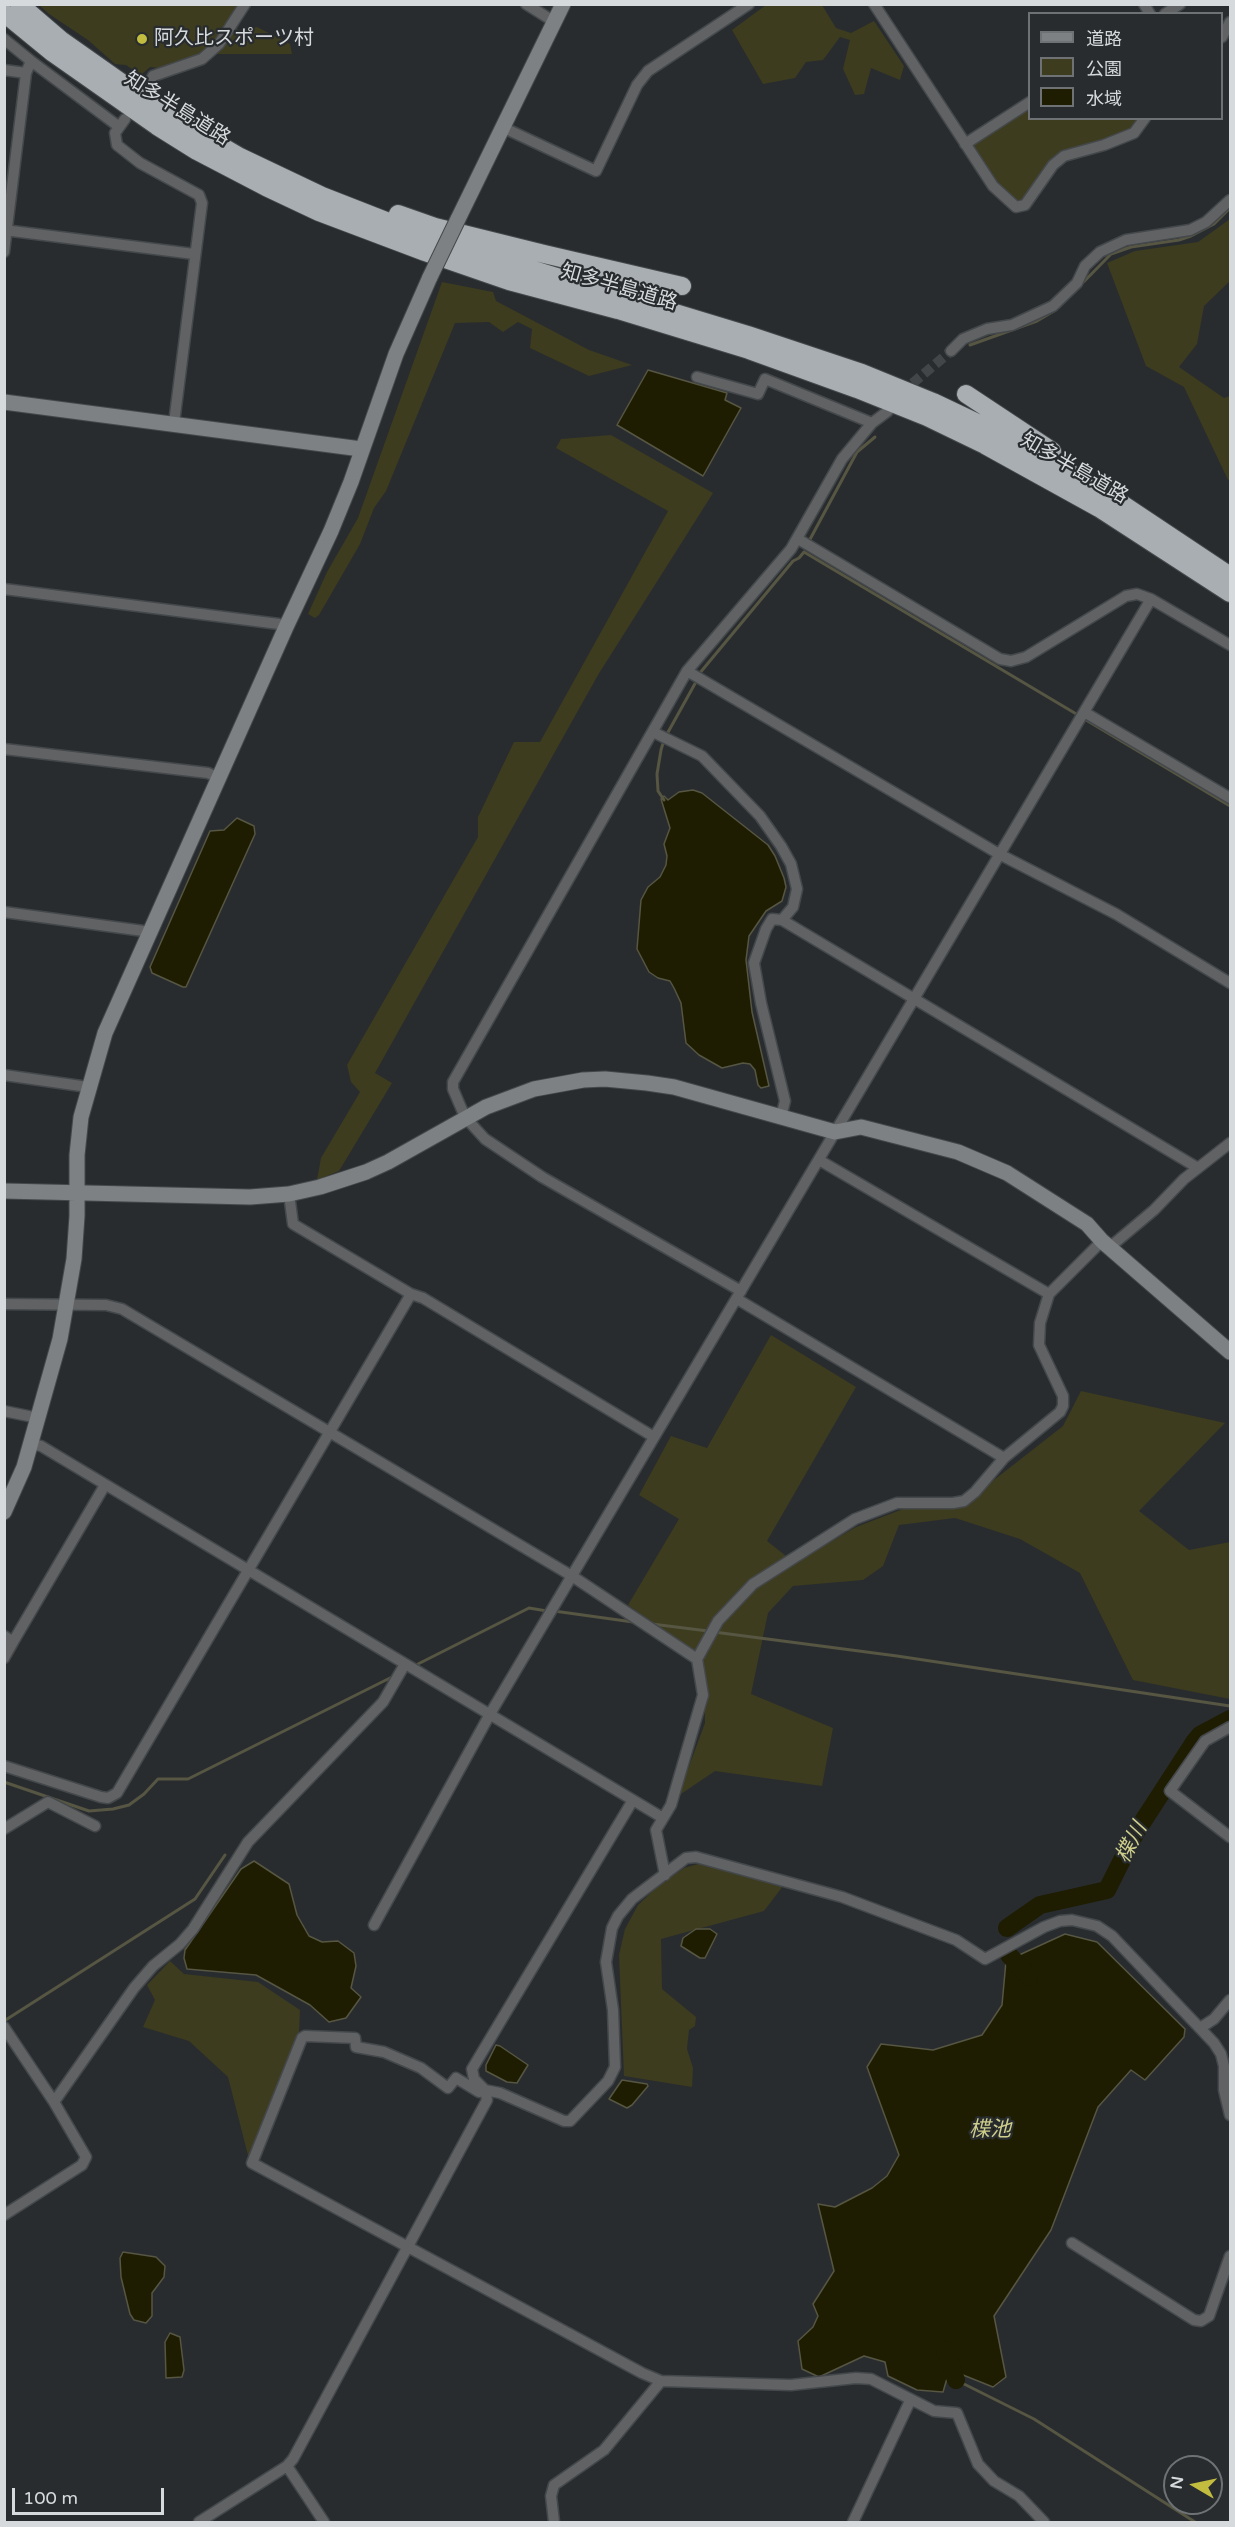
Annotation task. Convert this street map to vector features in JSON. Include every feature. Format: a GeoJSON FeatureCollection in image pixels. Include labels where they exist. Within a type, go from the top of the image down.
{"type":"FeatureCollection","features":[{"type":"Feature","properties":{"kind":"highway","name":"知多半島道路"},"geometry":{"type":"LineString","coordinates":[[19,4],[61,40],[166,114],[205,138],[274,173],[375,219],[432,239],[748,335],[933,402],[1002,436],[1104,492],[1230,576]]}},
{"type":"Feature","properties":{"kind":"highway","name":"知多半島道路"},"geometry":{"type":"LineString","coordinates":[[4,13],[53,53],[157,126],[197,151],[277,192],[320,212],[425,252],[509,281],[618,310],[749,350],[927,417],[985,445],[1099,508],[1230,593]]}},
{"type":"Feature","properties":{"kind":"highway"},"geometry":{"type":"LineString","coordinates":[[274,173],[296,177],[346,198],[435,227],[682,286]]}},
{"type":"Feature","properties":{"kind":"highway"},"geometry":{"type":"LineString","coordinates":[[966,394],[1149,514],[1158,527]]}},
{"type":"Feature","properties":{"kind":"street"},"geometry":{"type":"LineString","coordinates":[[145,91],[153,76],[201,58],[219,44],[245,4]]}},
{"type":"Feature","properties":{"kind":"street"},"geometry":{"type":"LineString","coordinates":[[4,1512],[17,1488],[31,1444],[67,1305],[74,1259],[78,1136],[88,1087],[105,1033],[286,627],[332,531],[396,354],[430,277],[563,4]]}},
{"type":"Feature","properties":{"kind":"street"},"geometry":{"type":"LineString","coordinates":[[502,127],[596,171],[637,85],[648,71],[749,4]]}},
{"type":"Feature","properties":{"kind":"street"},"geometry":{"type":"LineString","coordinates":[[874,4],[993,186],[1014,205],[1021,207],[1053,165],[1064,156],[1104,145],[1134,133],[1144,120]]}},
{"type":"Feature","properties":{"kind":"street"},"geometry":{"type":"LineString","coordinates":[[530,5],[554,21]]}},
{"type":"Feature","properties":{"kind":"street"},"geometry":{"type":"LineString","coordinates":[[4,39],[31,62],[122,122],[114,140],[122,151],[199,195],[202,203],[174,423]]}},
{"type":"Feature","properties":{"kind":"street"},"geometry":{"type":"LineString","coordinates":[[4,252],[26,73],[31,62]]}},
{"type":"Feature","properties":{"kind":"street"},"geometry":{"type":"LineString","coordinates":[[4,70],[26,73]]}},
{"type":"Feature","properties":{"kind":"street"},"geometry":{"type":"LineString","coordinates":[[965,144],[1028,103]]}},
{"type":"Feature","properties":{"kind":"street"},"geometry":{"type":"LineString","coordinates":[[951,351],[963,339],[987,329],[1012,325],[1053,306],[1077,283],[1085,266],[1100,252],[1126,240],[1191,230],[1206,222],[1230,200]]}},
{"type":"Feature","properties":{"kind":"street"},"geometry":{"type":"LineString","coordinates":[[6,230],[194,254]]}},
{"type":"Feature","properties":{"kind":"street"},"geometry":{"type":"LineString","coordinates":[[697,377],[758,394],[765,379],[872,423]]}},
{"type":"Feature","properties":{"kind":"street"},"geometry":{"type":"LineString","coordinates":[[4,402],[361,449]]}},
{"type":"Feature","properties":{"kind":"street"},"geometry":{"type":"LineString","coordinates":[[888,411],[872,423],[842,459],[798,538],[687,671],[453,1082],[453,1089],[465,1117],[485,1139],[542,1177],[1004,1458]]}},
{"type":"Feature","properties":{"kind":"street"},"geometry":{"type":"LineString","coordinates":[[798,538],[1005,661],[1026,657],[1126,596],[1137,594],[1151,599],[1230,645]]}},
{"type":"Feature","properties":{"kind":"street"},"geometry":{"type":"LineString","coordinates":[[4,589],[279,624],[286,627]]}},
{"type":"Feature","properties":{"kind":"street"},"geometry":{"type":"LineString","coordinates":[[374,1925],[490,1714],[1151,599]]}},
{"type":"Feature","properties":{"kind":"street"},"geometry":{"type":"LineString","coordinates":[[687,671],[999,854],[1116,914],[1230,983]]}},
{"type":"Feature","properties":{"kind":"street"},"geometry":{"type":"LineString","coordinates":[[1084,712],[1230,798]]}},
{"type":"Feature","properties":{"kind":"street"},"geometry":{"type":"LineString","coordinates":[[653,732],[702,756],[760,816],[781,846],[794,870],[797,889],[794,907],[782,920]]}},
{"type":"Feature","properties":{"kind":"street"},"geometry":{"type":"LineString","coordinates":[[4,749],[207,773],[219,778]]}},
{"type":"Feature","properties":{"kind":"street"},"geometry":{"type":"LineString","coordinates":[[4,912],[151,932]]}},
{"type":"Feature","properties":{"kind":"street"},"geometry":{"type":"LineString","coordinates":[[781,1117],[785,1101],[761,1003],[754,963],[772,919],[782,920],[1198,1168]]}},
{"type":"Feature","properties":{"kind":"street"},"geometry":{"type":"LineString","coordinates":[[4,1075],[88,1087]]}},
{"type":"Feature","properties":{"kind":"street"},"geometry":{"type":"LineString","coordinates":[[4,1191],[250,1197],[289,1194],[366,1172],[388,1162],[465,1117],[534,1089],[556,1083],[605,1079],[674,1087],[835,1132],[861,1127],[958,1152],[1007,1173],[1087,1224],[1106,1244],[1230,1352]]}},
{"type":"Feature","properties":{"kind":"street"},"geometry":{"type":"LineString","coordinates":[[665,1875],[656,1830],[671,1805],[703,1695],[697,1659],[717,1621],[753,1584],[799,1552],[855,1519],[897,1503],[964,1501],[975,1492],[1004,1458],[1060,1413],[1063,1396],[1039,1345],[1040,1323],[1049,1294],[1106,1244],[1230,1143]]}},
{"type":"Feature","properties":{"kind":"street"},"geometry":{"type":"LineString","coordinates":[[819,1160],[1049,1294]]}},
{"type":"Feature","properties":{"kind":"street"},"geometry":{"type":"LineString","coordinates":[[289,1194],[293,1224],[411,1294],[423,1298],[654,1437]]}},
{"type":"Feature","properties":{"kind":"street"},"geometry":{"type":"LineString","coordinates":[[4,1766],[101,1797],[112,1796],[119,1789],[411,1294]]}},
{"type":"Feature","properties":{"kind":"street"},"geometry":{"type":"LineString","coordinates":[[4,1304],[106,1305],[122,1309],[572,1576],[697,1659]]}},
{"type":"Feature","properties":{"kind":"street"},"geometry":{"type":"LineString","coordinates":[[4,1411],[38,1418]]}},
{"type":"Feature","properties":{"kind":"street"},"geometry":{"type":"LineString","coordinates":[[31,1444],[41,1446],[663,1818]]}},
{"type":"Feature","properties":{"kind":"street"},"geometry":{"type":"LineString","coordinates":[[4,1658],[9,1639],[105,1485]]}},
{"type":"Feature","properties":{"kind":"street"},"geometry":{"type":"LineString","coordinates":[[54,2102],[134,1988],[153,1966],[180,1944],[193,1929],[248,1842],[383,1702],[405,1664]]}},
{"type":"Feature","properties":{"kind":"street"},"geometry":{"type":"LineString","coordinates":[[1230,1727],[1205,1741],[1170,1791],[1230,1837]]}},
{"type":"Feature","properties":{"kind":"street"},"geometry":{"type":"LineString","coordinates":[[4,1829],[49,1799],[95,1826]]}},
{"type":"Feature","properties":{"kind":"street"},"geometry":{"type":"LineString","coordinates":[[199,2523],[287,2466],[315,2419],[487,2100],[485,2090],[474,2079],[472,2069],[633,1800]]}},
{"type":"Feature","properties":{"kind":"street"},"geometry":{"type":"LineString","coordinates":[[1044,2523],[1019,2496],[994,2481],[978,2464],[957,2413],[934,2411],[910,2401],[882,2383],[871,2379],[856,2378],[791,2385],[661,2381],[642,2373],[252,2163],[302,2038],[305,2036],[355,2038],[356,2047],[384,2052],[412,2064],[448,2088],[456,2078],[479,2092],[485,2090],[500,2093],[567,2121],[572,2119],[608,2081],[615,2067],[613,2010],[606,1962],[612,1928],[618,1916],[632,1899],[689,1856],[756,1872],[842,1897],[947,1936],[970,1947],[985,1959],[1059,1921],[1086,1922],[1097,1926],[1112,1936],[1200,2028],[1221,2054],[1224,2066],[1224,2090],[1230,2115]]}},
{"type":"Feature","properties":{"kind":"street"},"geometry":{"type":"LineString","coordinates":[[1200,2028],[1214,2019],[1230,2000]]}},
{"type":"Feature","properties":{"kind":"street"},"geometry":{"type":"LineString","coordinates":[[4,2215],[84,2162],[86,2154],[5,2028]]}},
{"type":"Feature","properties":{"kind":"street"},"geometry":{"type":"LineString","coordinates":[[1072,2243],[1194,2320],[1201,2321],[1209,2316],[1230,2256]]}},
{"type":"Feature","properties":{"kind":"street"},"geometry":{"type":"LineString","coordinates":[[554,2523],[551,2496],[554,2485],[604,2450],[661,2381]]}},
{"type":"Feature","properties":{"kind":"street"},"geometry":{"type":"LineString","coordinates":[[853,2523],[910,2401]]}},
{"type":"Feature","properties":{"kind":"street"},"geometry":{"type":"LineString","coordinates":[[287,2466],[324,2523]]}},
{"type":"Feature","properties":{"kind":"green space","name":"阿久比スポーツ村"},"geometry":{"type":"Polygon","coordinates":[[[39,5],[245,5],[233,22],[239,31],[257,27],[290,44],[292,54],[209,54],[192,61],[159,68],[150,67],[141,75],[126,65],[115,64],[88,40],[39,5]]]}},
{"type":"Feature","properties":{"kind":"green space"},"geometry":{"type":"Polygon","coordinates":[[[766,5],[822,5],[836,28],[851,33],[874,21],[904,66],[900,80],[871,68],[864,94],[855,95],[843,69],[850,40],[840,37],[823,60],[806,62],[795,78],[763,84],[732,30],[766,5]]]}},
{"type":"Feature","properties":{"kind":"green space"},"geometry":{"type":"Polygon","coordinates":[[[1028,109],[1028,120],[1137,120],[1130,132],[1063,154],[1023,203],[1015,203],[995,184],[972,150],[975,142],[1028,109]]]}},
{"type":"Feature","properties":{"kind":"green space"},"geometry":{"type":"Polygon","coordinates":[[[1230,219],[1230,281],[1204,306],[1197,344],[1179,367],[1224,398],[1230,396],[1230,479],[1228,480],[1184,387],[1146,366],[1107,263],[1135,251],[1198,242],[1230,219]]]}},
{"type":"Feature","properties":{"kind":"green space"},"geometry":{"type":"Polygon","coordinates":[[[442,282],[493,292],[496,301],[589,350],[632,365],[589,376],[530,348],[532,329],[518,322],[503,332],[489,322],[455,323],[386,491],[374,508],[360,544],[319,615],[315,618],[308,614],[327,572],[358,518],[442,282]]]}},
{"type":"Feature","properties":{"kind":"green space"},"geometry":{"type":"Polygon","coordinates":[[[611,435],[713,493],[598,675],[375,1073],[392,1083],[339,1171],[317,1180],[321,1158],[360,1092],[351,1082],[347,1065],[478,837],[478,817],[514,742],[540,742],[668,511],[556,448],[561,439],[611,435]]]}},
{"type":"Feature","properties":{"kind":"green space"},"geometry":{"type":"Polygon","coordinates":[[[771,1335],[856,1387],[767,1541],[795,1563],[856,1527],[911,1506],[962,1505],[1063,1426],[1081,1391],[1225,1423],[1139,1511],[1189,1550],[1230,1542],[1230,1699],[1133,1680],[1080,1573],[1020,1539],[955,1518],[899,1525],[883,1566],[863,1580],[793,1586],[768,1613],[751,1694],[833,1728],[822,1786],[715,1771],[678,1796],[705,1723],[704,1659],[628,1605],[679,1519],[639,1495],[671,1436],[707,1448],[771,1335]]]}},
{"type":"Feature","properties":{"kind":"green space"},"geometry":{"type":"Polygon","coordinates":[[[698,1864],[783,1886],[764,1911],[661,1939],[662,1989],[696,2017],[695,2026],[689,2030],[687,2049],[693,2068],[692,2087],[624,2076],[619,1955],[625,1929],[638,1905],[655,1889],[684,1868],[698,1864]]]}},
{"type":"Feature","properties":{"kind":"green space"},"geometry":{"type":"Polygon","coordinates":[[[170,1961],[184,1974],[258,1982],[300,2010],[299,2034],[250,2163],[228,2077],[189,2041],[143,2027],[155,2000],[147,1985],[170,1961]]]}},
{"type":"Feature","properties":{"kind":"water"},"geometry":{"type":"Polygon","coordinates":[[[648,370],[727,393],[725,400],[741,408],[703,476],[617,425],[648,370]]]}},
{"type":"Feature","properties":{"kind":"water"},"geometry":{"type":"Polygon","coordinates":[[[693,790],[702,793],[768,845],[784,878],[786,887],[782,901],[766,911],[749,936],[746,960],[752,1012],[769,1086],[761,1088],[758,1085],[755,1070],[750,1064],[743,1063],[722,1068],[699,1055],[686,1043],[681,1003],[674,988],[670,981],[658,978],[649,972],[637,949],[641,900],[648,887],[660,877],[666,865],[667,856],[664,844],[670,828],[661,799],[664,796],[668,800],[679,792],[693,790]]]}},
{"type":"Feature","properties":{"kind":"water"},"geometry":{"type":"Polygon","coordinates":[[[237,818],[254,826],[255,834],[186,987],[183,987],[152,973],[150,967],[210,831],[224,830],[237,818]]]}},
{"type":"Feature","properties":{"kind":"water"},"geometry":{"type":"Polygon","coordinates":[[[254,1861],[289,1884],[297,1915],[309,1936],[322,1942],[338,1941],[354,1953],[356,1966],[351,1988],[361,1997],[346,2018],[329,2022],[310,2005],[256,1975],[187,1969],[184,1958],[185,1950],[241,1869],[254,1861]]]}},
{"type":"Feature","properties":{"kind":"water"},"geometry":{"type":"Polygon","coordinates":[[[696,1929],[710,1929],[717,1934],[705,1958],[700,1958],[681,1946],[683,1938],[696,1929]]]}},
{"type":"Feature","properties":{"kind":"water","name":"楪池"},"geometry":{"type":"Polygon","coordinates":[[[1065,1934],[1097,1942],[1185,2029],[1184,2037],[1145,2080],[1131,2070],[1098,2107],[1051,2230],[994,2316],[1006,2377],[993,2387],[958,2373],[948,2375],[943,2392],[917,2390],[888,2376],[885,2362],[864,2356],[819,2377],[802,2369],[798,2341],[813,2327],[818,2316],[813,2304],[834,2271],[818,2204],[835,2207],[872,2188],[887,2176],[899,2155],[867,2067],[881,2044],[933,2050],[982,2035],[1002,2005],[1006,1961],[1065,1934]]]}},
{"type":"Feature","properties":{"kind":"water"},"geometry":{"type":"Polygon","coordinates":[[[496,2045],[528,2065],[517,2083],[507,2082],[486,2071],[486,2065],[496,2045]]]}},
{"type":"Feature","properties":{"kind":"water"},"geometry":{"type":"Polygon","coordinates":[[[622,2080],[648,2086],[627,2108],[609,2099],[622,2080]]]}},
{"type":"Feature","properties":{"kind":"water"},"geometry":{"type":"Polygon","coordinates":[[[123,2252],[156,2257],[165,2266],[164,2277],[152,2293],[152,2316],[146,2323],[134,2320],[130,2314],[121,2277],[120,2258],[123,2252]]]}},
{"type":"Feature","properties":{"kind":"water"},"geometry":{"type":"Polygon","coordinates":[[[170,2333],[180,2337],[184,2370],[182,2377],[166,2378],[165,2342],[170,2333]]]}},
{"type":"Feature","properties":{"kind":"waterway"},"geometry":{"type":"LineString","coordinates":[[1059,307],[1111,254],[1131,247],[1191,236],[1214,224],[1230,208]]}},
{"type":"Feature","properties":{"kind":"waterway"},"geometry":{"type":"LineString","coordinates":[[970,345],[1037,321],[1054,311]]}},
{"type":"Feature","properties":{"kind":"waterway"},"geometry":{"type":"LineString","coordinates":[[808,543],[857,452],[875,437]]}},
{"type":"Feature","properties":{"kind":"waterway"},"geometry":{"type":"LineString","coordinates":[[804,552],[1078,715]]}},
{"type":"Feature","properties":{"kind":"waterway"},"geometry":{"type":"LineString","coordinates":[[699,674],[793,561],[804,552]]}},
{"type":"Feature","properties":{"kind":"waterway"},"geometry":{"type":"LineString","coordinates":[[667,734],[697,680]]}},
{"type":"Feature","properties":{"kind":"waterway"},"geometry":{"type":"LineString","coordinates":[[1086,720],[1230,806]]}},
{"type":"Feature","properties":{"kind":"waterway"},"geometry":{"type":"LineString","coordinates":[[664,740],[657,774],[658,791],[664,800]]}},
{"type":"Feature","properties":{"kind":"waterway"},"geometry":{"type":"LineString","coordinates":[[414,1666],[529,1608],[547,1611]]}},
{"type":"Feature","properties":{"kind":"waterway"},"geometry":{"type":"LineString","coordinates":[[554,1611],[633,1622]]}},
{"type":"Feature","properties":{"kind":"waterway"},"geometry":{"type":"LineString","coordinates":[[652,1624],[708,1631]]}},
{"type":"Feature","properties":{"kind":"waterway"},"geometry":{"type":"LineString","coordinates":[[714,1632],[897,1656],[1230,1706]]}},
{"type":"Feature","properties":{"kind":"waterway"},"geometry":{"type":"LineString","coordinates":[[4,1782],[89,1811],[129,1805],[144,1794],[158,1779],[188,1779],[392,1677]]}},
{"type":"Feature","properties":{"kind":"waterway","name":"楪川"},"geometry":{"type":"LineString","coordinates":[[1007,1928],[1040,1905],[1107,1890],[1136,1832],[1195,1741],[1200,1735],[1230,1719]]}},
{"type":"Feature","properties":{"kind":"waterway"},"geometry":{"type":"LineString","coordinates":[[4,2021],[195,1899],[225,1855]]}},
{"type":"Feature","properties":{"kind":"waterway","name":"楪池"},"geometry":{"type":"LineString","coordinates":[[1009,1955],[1029,1977]]}},
{"type":"Feature","properties":{"kind":"waterway","name":"楪池"},"geometry":{"type":"LineString","coordinates":[[945,2350],[956,2380]]}},
{"type":"Feature","properties":{"kind":"waterway"},"geometry":{"type":"LineString","coordinates":[[956,2380],[1034,2419],[1195,2522]]}},
{"type":"Feature","properties":{"kind":"tunnel"},"geometry":{"type":"LineString","coordinates":[[901,393],[951,351]]}},
{"type":"Feature","properties":{"kind":"place","name":"阿久比スポーツ村"},"geometry":{"type":"Point","coordinates":[142,39]}}]}
